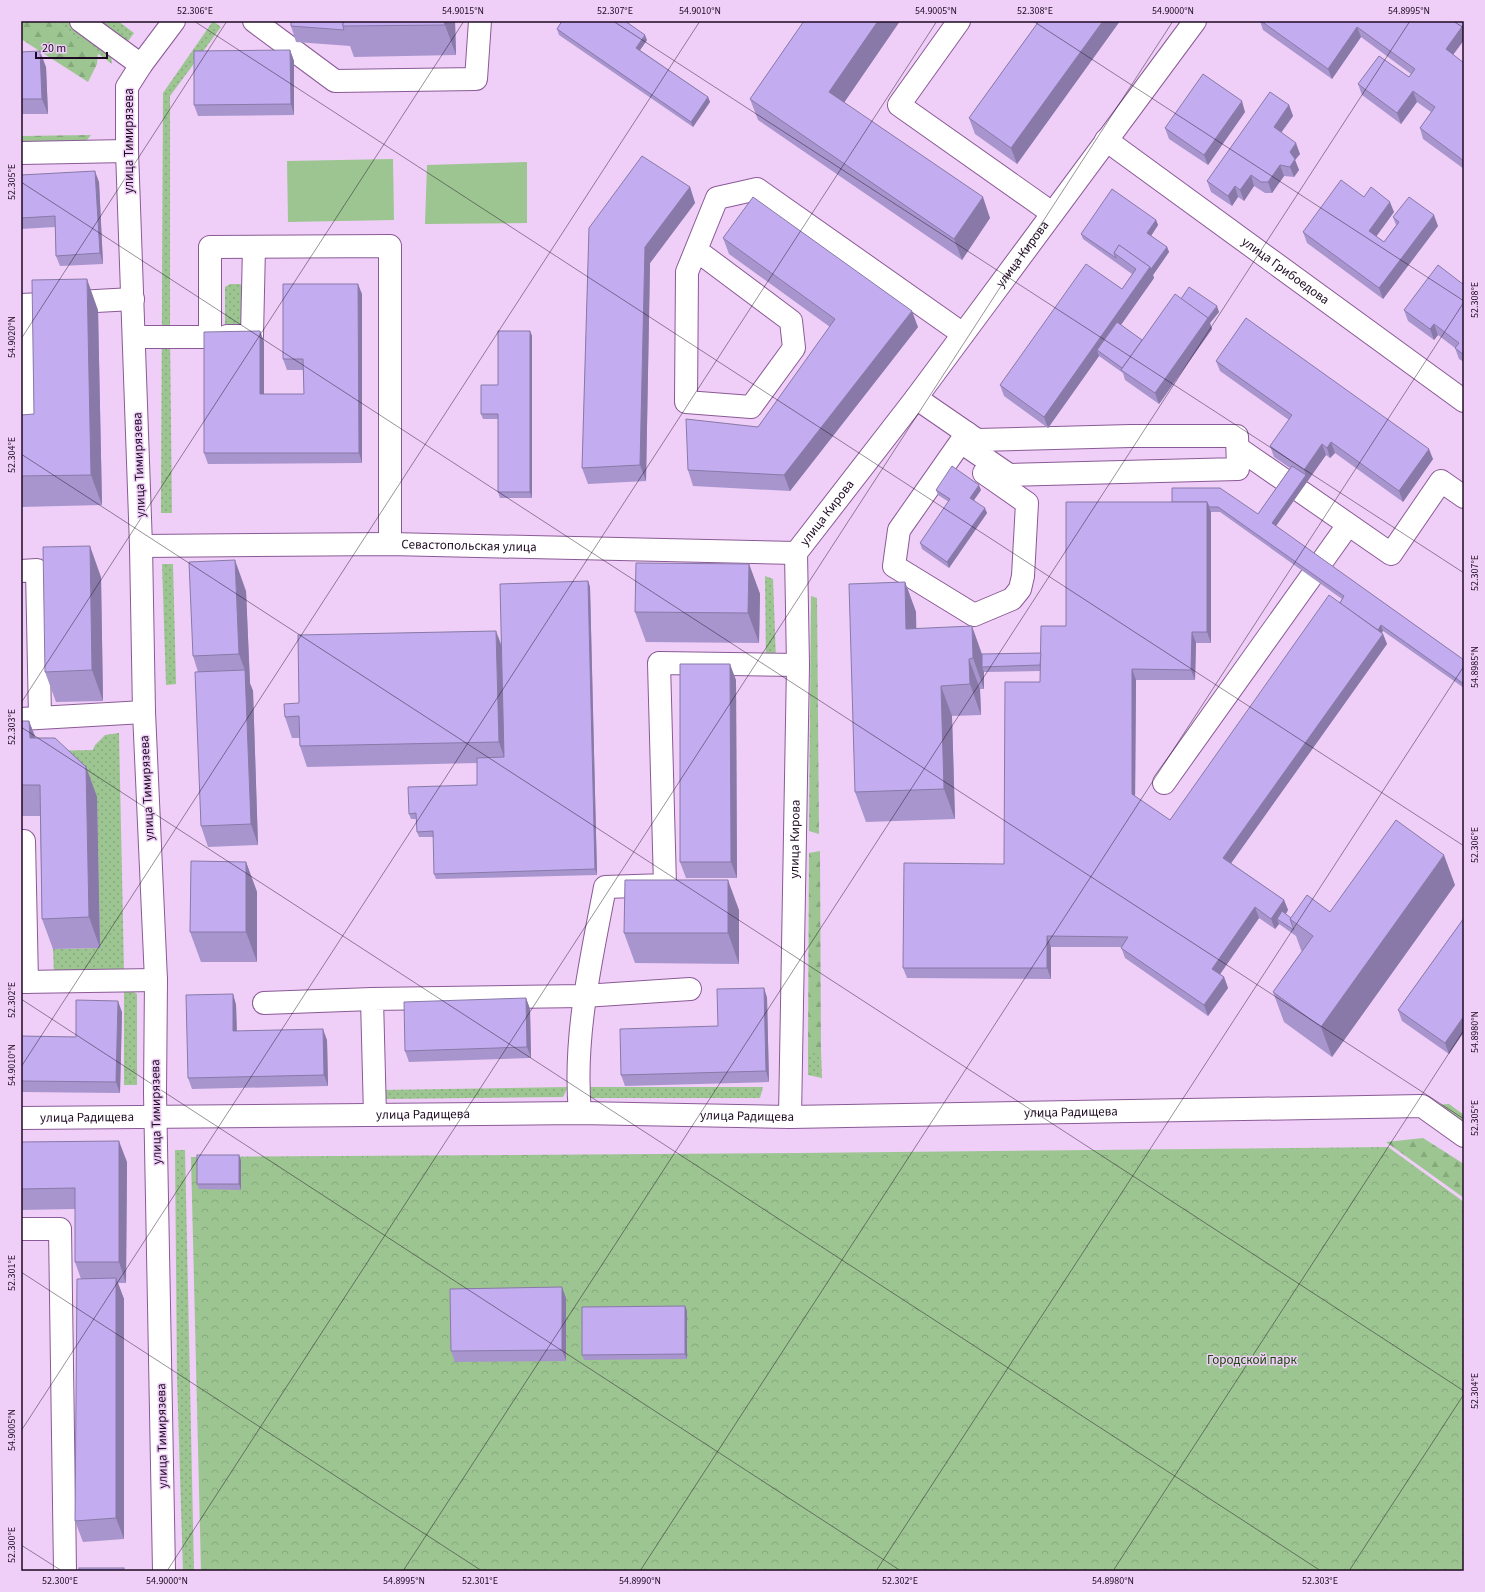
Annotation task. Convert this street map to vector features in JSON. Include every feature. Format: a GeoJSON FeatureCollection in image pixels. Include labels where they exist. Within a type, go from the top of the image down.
{"type":"FeatureCollection","features":[{"type":"Feature","properties":{"kind":"street"},"geometry":{"type":"LineString","coordinates":[[81,21],[141,65]]}},
{"type":"Feature","properties":{"kind":"street","name":"улица Тимирязева"},"geometry":{"type":"LineString","coordinates":[[164,1571],[156,1117],[156,980],[144,712],[135,337],[127,151],[127,87],[141,65],[174,21]]}},
{"type":"Feature","properties":{"kind":"street"},"geometry":{"type":"LineString","coordinates":[[254,21],[335,81],[476,79],[480,21]]}},
{"type":"Feature","properties":{"kind":"street"},"geometry":{"type":"LineString","coordinates":[[959,21],[899,105],[1052,213]]}},
{"type":"Feature","properties":{"kind":"street","name":"улица Кирова"},"geometry":{"type":"LineString","coordinates":[[790,1117],[798,665],[796,553],[916,398],[1193,22]]}},
{"type":"Feature","properties":{"kind":"street","name":"улица Грибоедова"},"geometry":{"type":"LineString","coordinates":[[1106,140],[1464,401]]}},
{"type":"Feature","properties":{"kind":"street"},"geometry":{"type":"LineString","coordinates":[[21,153],[127,151]]}},
{"type":"Feature","properties":{"kind":"street"},"geometry":{"type":"LineString","coordinates":[[696,250],[791,321],[794,348],[751,407],[686,402],[687,272],[717,198],[756,189],[963,334]]}},
{"type":"Feature","properties":{"kind":"street"},"geometry":{"type":"LineString","coordinates":[[210,336],[210,247],[390,246],[390,544]]}},
{"type":"Feature","properties":{"kind":"street"},"geometry":{"type":"LineString","coordinates":[[135,337],[252,336],[254,247]]}},
{"type":"Feature","properties":{"kind":"street"},"geometry":{"type":"LineString","coordinates":[[21,413],[23,413],[22,305],[133,299]]}},
{"type":"Feature","properties":{"kind":"street"},"geometry":{"type":"LineString","coordinates":[[916,398],[961,443],[1028,503],[1023,576],[1020,588],[1012,599],[974,615],[894,566],[899,530],[961,443],[977,440],[1131,436],[1236,436],[1238,448],[1238,469],[1009,475],[961,443]]}},
{"type":"Feature","properties":{"kind":"street"},"geometry":{"type":"LineString","coordinates":[[1238,448],[1391,554],[1441,481],[1464,497]]}},
{"type":"Feature","properties":{"kind":"street"},"geometry":{"type":"LineString","coordinates":[[1164,783],[1348,525]]}},
{"type":"Feature","properties":{"kind":"street","name":"Севастопольская улица"},"geometry":{"type":"LineString","coordinates":[[141,546],[390,544],[796,553]]}},
{"type":"Feature","properties":{"kind":"street"},"geometry":{"type":"LineString","coordinates":[[21,571],[38,570],[31,718],[144,712]]}},
{"type":"Feature","properties":{"kind":"street"},"geometry":{"type":"LineString","coordinates":[[580,1113],[577,1087],[584,996],[605,887],[665,885],[659,663],[798,665]]}},
{"type":"Feature","properties":{"kind":"street"},"geometry":{"type":"LineString","coordinates":[[21,841],[24,841],[24,982],[156,980]]}},
{"type":"Feature","properties":{"kind":"street"},"geometry":{"type":"LineString","coordinates":[[264,1003],[372,998],[584,996],[690,989]]}},
{"type":"Feature","properties":{"kind":"street"},"geometry":{"type":"LineString","coordinates":[[372,998],[375,1115]]}},
{"type":"Feature","properties":{"kind":"street","name":"улица Радищева"},"geometry":{"type":"LineString","coordinates":[[21,1118],[580,1113],[790,1117],[1422,1106],[1464,1136]]}},
{"type":"Feature","properties":{"kind":"street"},"geometry":{"type":"LineString","coordinates":[[21,1229],[60,1228],[65,1571]]}},
{"type":"Feature","properties":{"kind":"green space"},"geometry":{"type":"Polygon","coordinates":[[[21,21],[54,21],[98,53],[97,64],[88,82],[21,39],[21,21]]]}},
{"type":"Feature","properties":{"kind":"green space"},"geometry":{"type":"Polygon","coordinates":[[[54,21],[72,21],[111,50],[112,64],[54,21]]]}},
{"type":"Feature","properties":{"kind":"green space"},"geometry":{"type":"Polygon","coordinates":[[[95,21],[118,21],[134,33],[126,44],[95,21]]]}},
{"type":"Feature","properties":{"kind":"green space"},"geometry":{"type":"Polygon","coordinates":[[[213,21],[221,27],[170,96],[172,513],[161,513],[163,93],[213,21]]]}},
{"type":"Feature","properties":{"kind":"green space"},"geometry":{"type":"Polygon","coordinates":[[[91,135],[83,145],[21,146],[21,136],[91,135]]]}},
{"type":"Feature","properties":{"kind":"green space"},"geometry":{"type":"Polygon","coordinates":[[[393,159],[394,220],[288,222],[287,161],[393,159]]]}},
{"type":"Feature","properties":{"kind":"green space"},"geometry":{"type":"Polygon","coordinates":[[[527,162],[527,223],[425,224],[427,165],[527,162]]]}},
{"type":"Feature","properties":{"kind":"green space"},"geometry":{"type":"Polygon","coordinates":[[[230,284],[240,284],[246,288],[246,327],[225,327],[225,287],[230,284]]]}},
{"type":"Feature","properties":{"kind":"green space"},"geometry":{"type":"Polygon","coordinates":[[[162,564],[173,564],[176,684],[166,685],[162,564]]]}},
{"type":"Feature","properties":{"kind":"green space"},"geometry":{"type":"Polygon","coordinates":[[[765,576],[773,579],[776,660],[766,660],[765,576]]]}},
{"type":"Feature","properties":{"kind":"green space"},"geometry":{"type":"Polygon","coordinates":[[[811,596],[817,598],[819,834],[809,831],[811,596]]]}},
{"type":"Feature","properties":{"kind":"green space"},"geometry":{"type":"Polygon","coordinates":[[[119,733],[124,971],[54,974],[53,949],[100,948],[97,797],[66,768],[41,751],[93,750],[95,745],[105,735],[119,733]]]}},
{"type":"Feature","properties":{"kind":"green space"},"geometry":{"type":"Polygon","coordinates":[[[820,851],[821,1051],[808,1051],[809,853],[820,851]]]}},
{"type":"Feature","properties":{"kind":"green space"},"geometry":{"type":"Polygon","coordinates":[[[124,986],[137,994],[137,1085],[124,1085],[124,986]]]}},
{"type":"Feature","properties":{"kind":"green space"},"geometry":{"type":"Polygon","coordinates":[[[808,1051],[821,1051],[822,1078],[808,1075],[808,1051]]]}},
{"type":"Feature","properties":{"kind":"green space"},"geometry":{"type":"Polygon","coordinates":[[[568,1087],[563,1097],[386,1099],[381,1090],[568,1087]]]}},
{"type":"Feature","properties":{"kind":"green space"},"geometry":{"type":"Polygon","coordinates":[[[577,1087],[763,1087],[760,1098],[579,1098],[577,1087]]]}},
{"type":"Feature","properties":{"kind":"green space"},"geometry":{"type":"Polygon","coordinates":[[[1449,1104],[1464,1115],[1464,1136],[1422,1106],[1449,1104]]]}},
{"type":"Feature","properties":{"kind":"green space"},"geometry":{"type":"Polygon","coordinates":[[[1423,1138],[1464,1164],[1464,1198],[1386,1142],[1423,1138]]]}},
{"type":"Feature","properties":{"kind":"green space","name":"Городской парк"},"geometry":{"type":"Polygon","coordinates":[[[1388,1147],[1464,1202],[1464,1571],[201,1571],[191,1157],[1388,1147]]]}},
{"type":"Feature","properties":{"kind":"green space"},"geometry":{"type":"Polygon","coordinates":[[[175,1150],[185,1150],[194,1571],[183,1571],[177,1377],[175,1150]]]}},
{"type":"Feature","properties":{"kind":"building"},"geometry":{"type":"Polygon","coordinates":[[[291,21],[343,21],[344,30],[291,26],[291,21]]]}},
{"type":"Feature","properties":{"kind":"building"},"geometry":{"type":"Polygon","coordinates":[[[343,21],[444,21],[445,25],[343,26],[343,21]]]}},
{"type":"Feature","properties":{"kind":"building"},"geometry":{"type":"Polygon","coordinates":[[[562,21],[625,21],[645,35],[636,48],[708,97],[691,122],[557,29],[562,21]]]}},
{"type":"Feature","properties":{"kind":"building"},"geometry":{"type":"Polygon","coordinates":[[[804,21],[878,21],[829,92],[983,197],[954,239],[750,99],[804,21]]]}},
{"type":"Feature","properties":{"kind":"building"},"geometry":{"type":"Polygon","coordinates":[[[1039,21],[1103,21],[1011,148],[969,118],[1039,21]]]}},
{"type":"Feature","properties":{"kind":"building"},"geometry":{"type":"Polygon","coordinates":[[[1261,21],[1464,21],[1464,24],[1446,49],[1464,63],[1464,161],[1420,128],[1435,107],[1413,91],[1397,113],[1358,84],[1379,56],[1409,77],[1415,69],[1357,27],[1328,69],[1261,21]]]}},
{"type":"Feature","properties":{"kind":"building"},"geometry":{"type":"Polygon","coordinates":[[[290,50],[291,104],[194,105],[194,51],[290,50]]]}},
{"type":"Feature","properties":{"kind":"building"},"geometry":{"type":"Polygon","coordinates":[[[40,51],[42,99],[21,99],[21,52],[40,51]]]}},
{"type":"Feature","properties":{"kind":"building"},"geometry":{"type":"Polygon","coordinates":[[[1203,74],[1242,101],[1204,155],[1165,128],[1203,74]]]}},
{"type":"Feature","properties":{"kind":"building"},"geometry":{"type":"Polygon","coordinates":[[[1270,92],[1289,105],[1274,127],[1296,143],[1290,152],[1295,159],[1290,167],[1280,165],[1268,182],[1261,182],[1251,175],[1240,190],[1235,186],[1228,196],[1207,181],[1270,92]]]}},
{"type":"Feature","properties":{"kind":"building"},"geometry":{"type":"Polygon","coordinates":[[[642,156],[690,187],[645,247],[640,465],[582,468],[589,228],[642,156]]]}},
{"type":"Feature","properties":{"kind":"building"},"geometry":{"type":"Polygon","coordinates":[[[95,171],[100,253],[56,256],[55,216],[21,218],[21,175],[95,171]]]}},
{"type":"Feature","properties":{"kind":"building"},"geometry":{"type":"Polygon","coordinates":[[[1341,180],[1364,197],[1371,187],[1390,202],[1369,231],[1384,242],[1399,222],[1393,217],[1409,197],[1434,215],[1379,288],[1303,232],[1341,180]]]}},
{"type":"Feature","properties":{"kind":"building"},"geometry":{"type":"Polygon","coordinates":[[[1112,189],[1156,220],[1147,233],[1167,247],[1151,269],[1119,245],[1114,253],[1116,258],[1081,234],[1112,189]]]}},
{"type":"Feature","properties":{"kind":"building"},"geometry":{"type":"Polygon","coordinates":[[[753,197],[912,311],[784,475],[688,470],[686,419],[758,427],[835,319],[723,238],[753,197]]]}},
{"type":"Feature","properties":{"kind":"building"},"geometry":{"type":"Polygon","coordinates":[[[1119,245],[1150,267],[1044,417],[1000,385],[1086,264],[1122,289],[1136,269],[1114,253],[1119,245]]]}},
{"type":"Feature","properties":{"kind":"building"},"geometry":{"type":"Polygon","coordinates":[[[1438,265],[1464,285],[1464,355],[1455,348],[1459,343],[1434,324],[1430,329],[1404,310],[1438,265]]]}},
{"type":"Feature","properties":{"kind":"building"},"geometry":{"type":"Polygon","coordinates":[[[87,279],[91,475],[21,476],[21,415],[34,414],[32,280],[87,279]]]}},
{"type":"Feature","properties":{"kind":"building"},"geometry":{"type":"Polygon","coordinates":[[[283,284],[358,284],[359,453],[204,453],[204,332],[260,331],[260,394],[304,394],[303,359],[283,359],[283,284]]]}},
{"type":"Feature","properties":{"kind":"building"},"geometry":{"type":"Polygon","coordinates":[[[1189,287],[1217,306],[1208,318],[1181,299],[1189,287]]]}},
{"type":"Feature","properties":{"kind":"building"},"geometry":{"type":"Polygon","coordinates":[[[1175,294],[1208,318],[1155,393],[1121,370],[1175,294]]]}},
{"type":"Feature","properties":{"kind":"building"},"geometry":{"type":"Polygon","coordinates":[[[1246,318],[1429,449],[1399,491],[1331,442],[1327,448],[1322,444],[1304,470],[1270,446],[1292,415],[1216,361],[1246,318]]]}},
{"type":"Feature","properties":{"kind":"building"},"geometry":{"type":"Polygon","coordinates":[[[1117,322],[1142,340],[1122,368],[1097,350],[1117,322]]]}},
{"type":"Feature","properties":{"kind":"building"},"geometry":{"type":"Polygon","coordinates":[[[498,331],[530,331],[530,492],[498,492],[498,414],[481,414],[481,385],[498,385],[498,331]]]}},
{"type":"Feature","properties":{"kind":"building"},"geometry":{"type":"Polygon","coordinates":[[[952,466],[979,485],[970,498],[985,508],[947,562],[920,543],[950,499],[936,490],[952,466]]]}},
{"type":"Feature","properties":{"kind":"building"},"geometry":{"type":"Polygon","coordinates":[[[1292,466],[1306,475],[1272,523],[1464,660],[1464,684],[1381,625],[1378,630],[1340,603],[1344,596],[1218,507],[1209,507],[1207,502],[1172,502],[1172,488],[1220,488],[1258,514],[1292,466]]]}},
{"type":"Feature","properties":{"kind":"building"},"geometry":{"type":"Polygon","coordinates":[[[1066,502],[1207,502],[1207,632],[1192,632],[1191,670],[1132,669],[1132,794],[1170,820],[1329,595],[1383,634],[1223,858],[1284,900],[1271,919],[1255,907],[1212,969],[1224,977],[1204,1005],[1121,948],[1128,937],[1047,936],[1047,968],[903,968],[904,863],[1004,864],[1005,682],[1040,682],[1041,626],[1066,626],[1066,502]]]}},
{"type":"Feature","properties":{"kind":"building"},"geometry":{"type":"Polygon","coordinates":[[[90,546],[92,670],[45,672],[43,547],[90,546]]]}},
{"type":"Feature","properties":{"kind":"building"},"geometry":{"type":"Polygon","coordinates":[[[235,560],[239,654],[193,656],[189,562],[235,560]]]}},
{"type":"Feature","properties":{"kind":"building"},"geometry":{"type":"Polygon","coordinates":[[[636,563],[749,564],[748,613],[635,612],[636,563]]]}},
{"type":"Feature","properties":{"kind":"building"},"geometry":{"type":"Polygon","coordinates":[[[588,581],[595,869],[434,874],[433,831],[417,832],[416,813],[409,814],[408,787],[477,785],[477,758],[504,757],[500,584],[588,581]]]}},
{"type":"Feature","properties":{"kind":"building"},"geometry":{"type":"Polygon","coordinates":[[[905,582],[906,629],[972,626],[973,658],[969,659],[970,684],[941,686],[944,789],[855,792],[849,584],[905,582]]]}},
{"type":"Feature","properties":{"kind":"building"},"geometry":{"type":"Polygon","coordinates":[[[496,631],[499,742],[300,746],[299,716],[285,717],[284,704],[299,703],[298,635],[496,631]]]}},
{"type":"Feature","properties":{"kind":"building"},"geometry":{"type":"Polygon","coordinates":[[[1041,653],[1040,665],[982,667],[982,654],[1041,653]]]}},
{"type":"Feature","properties":{"kind":"building"},"geometry":{"type":"Polygon","coordinates":[[[680,664],[730,664],[731,862],[680,862],[680,664]]]}},
{"type":"Feature","properties":{"kind":"building"},"geometry":{"type":"Polygon","coordinates":[[[245,670],[251,824],[201,826],[195,672],[245,670]]]}},
{"type":"Feature","properties":{"kind":"building"},"geometry":{"type":"Polygon","coordinates":[[[21,721],[29,721],[30,738],[55,738],[86,767],[89,917],[42,919],[40,785],[21,785],[21,721]]]}},
{"type":"Feature","properties":{"kind":"building"},"geometry":{"type":"Polygon","coordinates":[[[1396,820],[1444,855],[1321,1027],[1273,992],[1313,936],[1290,919],[1307,895],[1330,912],[1396,820]]]}},
{"type":"Feature","properties":{"kind":"building"},"geometry":{"type":"Polygon","coordinates":[[[191,861],[246,862],[246,932],[190,932],[191,861]]]}},
{"type":"Feature","properties":{"kind":"building"},"geometry":{"type":"Polygon","coordinates":[[[625,880],[728,880],[728,933],[624,933],[625,880]]]}},
{"type":"Feature","properties":{"kind":"building"},"geometry":{"type":"Polygon","coordinates":[[[1282,911],[1291,918],[1290,919],[1294,930],[1277,919],[1282,911]]]}},
{"type":"Feature","properties":{"kind":"building"},"geometry":{"type":"Polygon","coordinates":[[[1464,918],[1464,1016],[1445,1043],[1398,1010],[1464,918]]]}},
{"type":"Feature","properties":{"kind":"building"},"geometry":{"type":"Polygon","coordinates":[[[764,988],[766,1071],[621,1075],[620,1029],[718,1026],[717,989],[764,988]]]}},
{"type":"Feature","properties":{"kind":"building"},"geometry":{"type":"Polygon","coordinates":[[[233,994],[233,1031],[323,1029],[324,1075],[188,1078],[186,995],[233,994]]]}},
{"type":"Feature","properties":{"kind":"building"},"geometry":{"type":"Polygon","coordinates":[[[526,998],[527,1047],[405,1051],[404,1002],[526,998]]]}},
{"type":"Feature","properties":{"kind":"building"},"geometry":{"type":"Polygon","coordinates":[[[76,1000],[118,1001],[116,1082],[21,1081],[21,1036],[76,1037],[76,1000]]]}},
{"type":"Feature","properties":{"kind":"building"},"geometry":{"type":"Polygon","coordinates":[[[119,1141],[119,1262],[75,1262],[75,1188],[21,1189],[21,1142],[119,1141]]]}},
{"type":"Feature","properties":{"kind":"building"},"geometry":{"type":"Polygon","coordinates":[[[197,1155],[239,1155],[239,1184],[197,1184],[197,1155]]]}},
{"type":"Feature","properties":{"kind":"building"},"geometry":{"type":"Polygon","coordinates":[[[116,1278],[116,1518],[75,1521],[77,1279],[116,1278]]]}},
{"type":"Feature","properties":{"kind":"building"},"geometry":{"type":"Polygon","coordinates":[[[562,1287],[562,1350],[451,1351],[450,1289],[562,1287]]]}},
{"type":"Feature","properties":{"kind":"building"},"geometry":{"type":"Polygon","coordinates":[[[685,1306],[685,1354],[582,1355],[582,1307],[685,1306]]]}},
{"type":"Feature","properties":{"kind":"building"},"geometry":{"type":"Polygon","coordinates":[[[79,1568],[124,1568],[124,1571],[79,1571],[79,1568]]]}}]}
